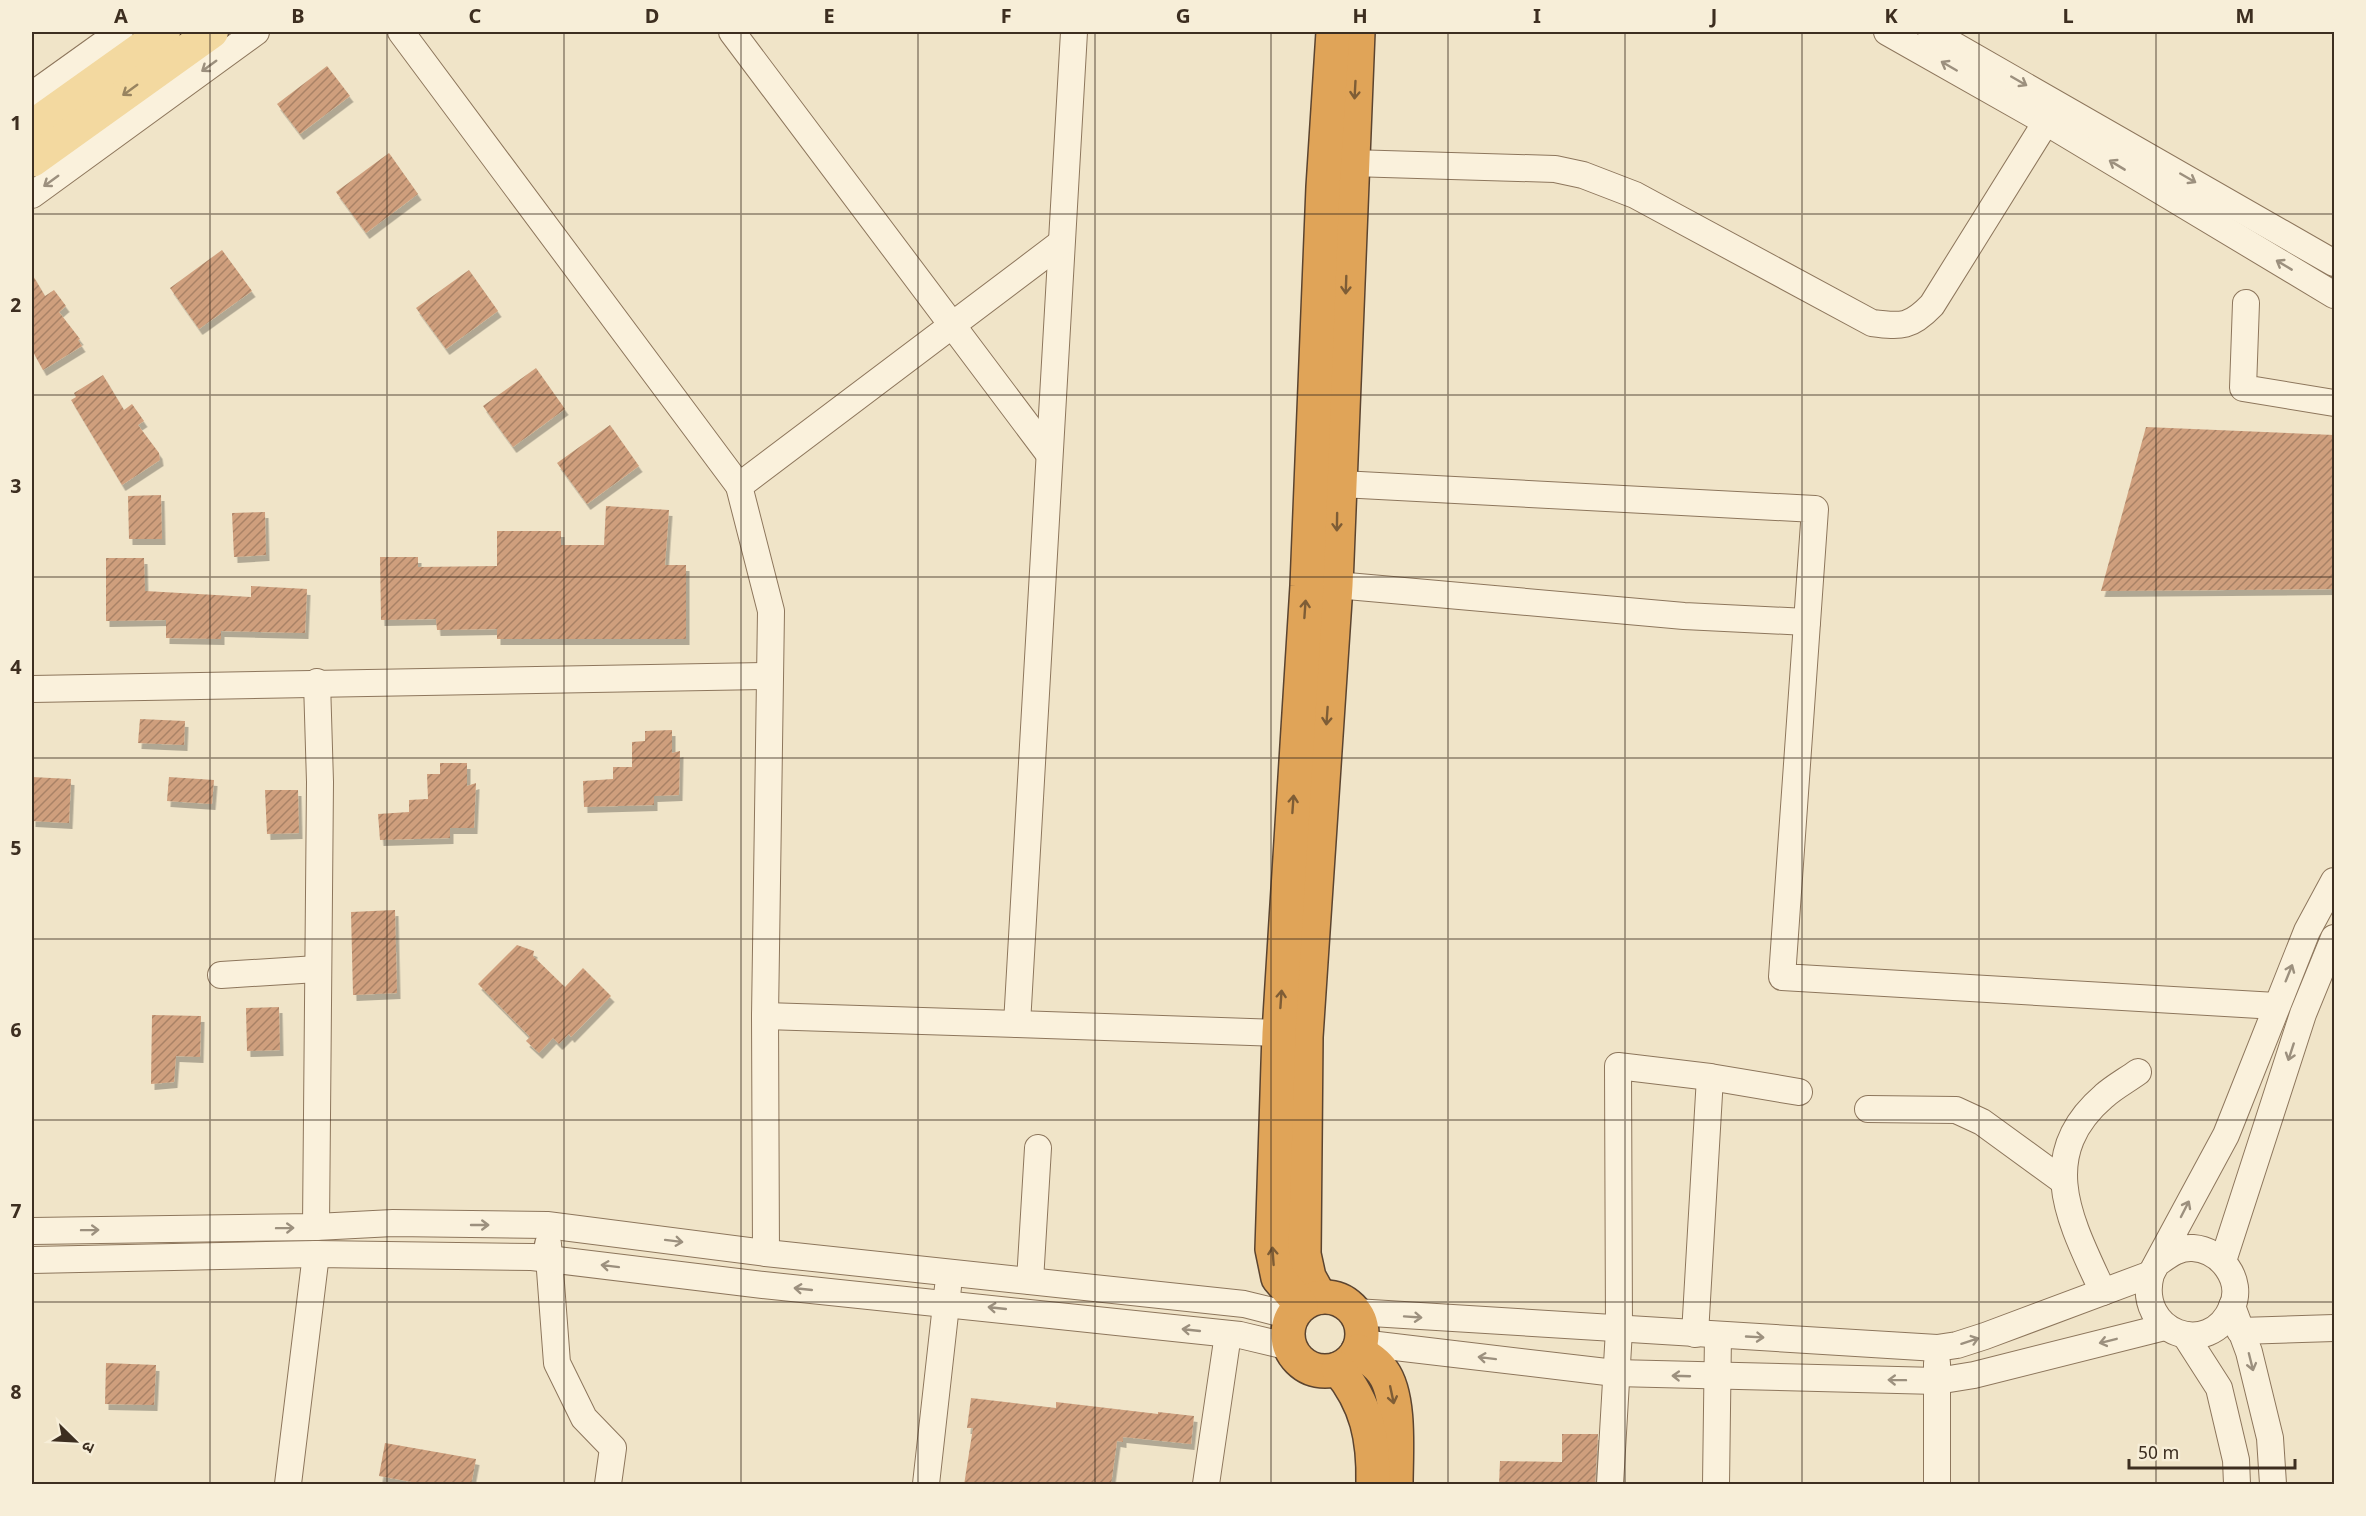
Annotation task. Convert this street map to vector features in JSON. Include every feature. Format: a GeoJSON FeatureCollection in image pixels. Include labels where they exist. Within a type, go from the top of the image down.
{"type":"FeatureCollection","features":[{"type":"Feature","properties":{"kind":"highway"},"geometry":{"type":"LineString","coordinates":[[1333,32],[1323,187],[1324,484],[1336,585],[1306,1037],[1304,1254],[1309,1277],[1301,1316],[1298,1359],[1309,1368],[1323,1371],[1353,1343]]}},
{"type":"Feature","properties":{"kind":"highway"},"geometry":{"type":"LineString","coordinates":[[1301,1316],[1273,1266],[1279,1033],[1351,163],[1358,32]]}},
{"type":"Feature","properties":{"kind":"highway"},"geometry":{"type":"LineString","coordinates":[[1301,1316],[1334,1297],[1346,1303],[1353,1343],[1353,1388],[1370,1428],[1374,1456],[1373,1485]]}},
{"type":"Feature","properties":{"kind":"highway"},"geometry":{"type":"LineString","coordinates":[[1353,1343],[1383,1372],[1390,1384],[1394,1405],[1396,1485]]}},
{"type":"Feature","properties":{"kind":"main road"},"geometry":{"type":"LineString","coordinates":[[32,126],[164,32]]}},
{"type":"Feature","properties":{"kind":"main road"},"geometry":{"type":"LineString","coordinates":[[32,161],[212,32]]}},
{"type":"Feature","properties":{"kind":"street"},"geometry":{"type":"LineString","coordinates":[[32,94],[120,32]]}},
{"type":"Feature","properties":{"kind":"street"},"geometry":{"type":"LineString","coordinates":[[32,195],[256,32]]}},
{"type":"Feature","properties":{"kind":"street"},"geometry":{"type":"LineString","coordinates":[[401,32],[739,486],[771,611],[765,1016],[766,1253]]}},
{"type":"Feature","properties":{"kind":"street"},"geometry":{"type":"LineString","coordinates":[[732,32],[1049,454]]}},
{"type":"Feature","properties":{"kind":"street"},"geometry":{"type":"LineString","coordinates":[[1017,1024],[1074,32]]}},
{"type":"Feature","properties":{"kind":"street"},"geometry":{"type":"LineString","coordinates":[[1887,32],[2046,122],[2334,295]]}},
{"type":"Feature","properties":{"kind":"street"},"geometry":{"type":"LineString","coordinates":[[1931,32],[2334,263]]}},
{"type":"Feature","properties":{"kind":"street"},"geometry":{"type":"LineString","coordinates":[[1351,163],[1555,169],[1583,175],[1635,195],[1872,323],[1900,327],[1918,319],[1932,305],[2046,122]]}},
{"type":"Feature","properties":{"kind":"street"},"geometry":{"type":"LineString","coordinates":[[739,486],[1061,243]]}},
{"type":"Feature","properties":{"kind":"street"},"geometry":{"type":"LineString","coordinates":[[2246,303],[2243,388],[2334,403]]}},
{"type":"Feature","properties":{"kind":"street"},"geometry":{"type":"LineString","coordinates":[[1324,484],[1815,509],[1782,977],[2276,1006]]}},
{"type":"Feature","properties":{"kind":"street"},"geometry":{"type":"LineString","coordinates":[[1336,585],[1684,616],[1807,622]]}},
{"type":"Feature","properties":{"kind":"street"},"geometry":{"type":"LineString","coordinates":[[32,689],[317,682],[371,684],[770,676]]}},
{"type":"Feature","properties":{"kind":"street"},"geometry":{"type":"LineString","coordinates":[[316,1227],[320,782],[317,682]]}},
{"type":"Feature","properties":{"kind":"street"},"geometry":{"type":"LineString","coordinates":[[2237,1485],[2236,1460],[2219,1388],[2175,1331],[2151,1308],[2148,1286],[2155,1268],[2226,1135],[2307,931],[2334,881]]}},
{"type":"Feature","properties":{"kind":"street"},"geometry":{"type":"LineString","coordinates":[[2223,1261],[2303,1014],[2334,938]]}},
{"type":"Feature","properties":{"kind":"street"},"geometry":{"type":"LineString","coordinates":[[220,975],[317,969]]}},
{"type":"Feature","properties":{"kind":"street"},"geometry":{"type":"LineString","coordinates":[[765,1016],[1279,1033]]}},
{"type":"Feature","properties":{"kind":"street"},"geometry":{"type":"LineString","coordinates":[[1610,1485],[1619,1330],[1618,1066],[1710,1077],[1799,1092]]}},
{"type":"Feature","properties":{"kind":"street"},"geometry":{"type":"LineString","coordinates":[[2103,1292],[2067,1208],[2063,1181],[2069,1143],[2085,1118],[2104,1096],[2138,1072]]}},
{"type":"Feature","properties":{"kind":"street"},"geometry":{"type":"LineString","coordinates":[[1710,1077],[1706,1335],[1718,1377],[1716,1485]]}},
{"type":"Feature","properties":{"kind":"street"},"geometry":{"type":"LineString","coordinates":[[1869,1109],[1956,1110],[1982,1122],[2063,1181]]}},
{"type":"Feature","properties":{"kind":"street"},"geometry":{"type":"LineString","coordinates":[[1030,1281],[1038,1148]]}},
{"type":"Feature","properties":{"kind":"street"},"geometry":{"type":"LineString","coordinates":[[32,1231],[316,1227],[393,1223],[547,1225],[766,1253],[1244,1304],[1301,1316]]}},
{"type":"Feature","properties":{"kind":"street"},"geometry":{"type":"LineString","coordinates":[[547,1225],[557,1363],[584,1418],[613,1448],[609,1485]]}},
{"type":"Feature","properties":{"kind":"street"},"geometry":{"type":"LineString","coordinates":[[1353,1343],[1619,1330],[1937,1348],[1985,1336],[2103,1292],[2155,1268],[2174,1251],[2192,1248],[2208,1251],[2223,1261],[2234,1282],[2232,1306],[2249,1352],[2270,1438],[2273,1485]]}},
{"type":"Feature","properties":{"kind":"street"},"geometry":{"type":"LineString","coordinates":[[32,1260],[316,1254],[549,1259],[763,1285],[1228,1334],[1301,1316]]}},
{"type":"Feature","properties":{"kind":"street"},"geometry":{"type":"LineString","coordinates":[[288,1485],[316,1254]]}},
{"type":"Feature","properties":{"kind":"street"},"geometry":{"type":"LineString","coordinates":[[926,1485],[949,1272]]}},
{"type":"Feature","properties":{"kind":"street"},"geometry":{"type":"LineString","coordinates":[[1353,1343],[1615,1373],[1937,1381],[2175,1331],[2200,1335],[2214,1329],[2225,1319],[2232,1306]]}},
{"type":"Feature","properties":{"kind":"street"},"geometry":{"type":"LineString","coordinates":[[2240,1331],[2334,1328]]}},
{"type":"Feature","properties":{"kind":"street"},"geometry":{"type":"LineString","coordinates":[[1206,1485],[1228,1334]]}},
{"type":"Feature","properties":{"kind":"street"},"geometry":{"type":"LineString","coordinates":[[1936,1485],[1937,1348]]}},
{"type":"Feature","properties":{"kind":"building"},"geometry":{"type":"Polygon","coordinates":[[[327,66],[350,96],[300,134],[277,104],[327,66]]]}},
{"type":"Feature","properties":{"kind":"building"},"geometry":{"type":"Polygon","coordinates":[[[389,153],[418,194],[366,233],[336,192],[389,153]]]}},
{"type":"Feature","properties":{"kind":"building"},"geometry":{"type":"Polygon","coordinates":[[[222,250],[252,291],[199,329],[170,288],[222,250]]]}},
{"type":"Feature","properties":{"kind":"building"},"geometry":{"type":"Polygon","coordinates":[[[469,270],[498,311],[446,349],[416,308],[469,270]]]}},
{"type":"Feature","properties":{"kind":"building"},"geometry":{"type":"Polygon","coordinates":[[[32,274],[45,296],[54,290],[66,306],[59,312],[80,339],[78,340],[82,346],[43,370],[32,350],[32,274]]]}},
{"type":"Feature","properties":{"kind":"building"},"geometry":{"type":"Polygon","coordinates":[[[536,368],[565,409],[513,447],[483,406],[536,368]]]}},
{"type":"Feature","properties":{"kind":"building"},"geometry":{"type":"Polygon","coordinates":[[[103,375],[124,410],[132,404],[144,421],[138,425],[159,453],[160,460],[122,485],[71,400],[76,397],[74,393],[103,375]]]}},
{"type":"Feature","properties":{"kind":"building"},"geometry":{"type":"Polygon","coordinates":[[[610,425],[639,466],[587,504],[557,463],[610,425]]]}},
{"type":"Feature","properties":{"kind":"building"},"geometry":{"type":"Polygon","coordinates":[[[2146,427],[2334,435],[2334,589],[2101,591],[2146,427]]]}},
{"type":"Feature","properties":{"kind":"building"},"geometry":{"type":"Polygon","coordinates":[[[161,495],[162,539],[129,539],[128,496],[161,495]]]}},
{"type":"Feature","properties":{"kind":"building"},"geometry":{"type":"Polygon","coordinates":[[[606,506],[669,510],[665,565],[686,565],[686,639],[497,639],[497,629],[437,630],[436,619],[381,620],[380,557],[418,557],[418,567],[497,566],[497,531],[561,531],[561,545],[604,545],[606,506]]]}},
{"type":"Feature","properties":{"kind":"building"},"geometry":{"type":"Polygon","coordinates":[[[265,512],[266,555],[234,557],[232,513],[265,512]]]}},
{"type":"Feature","properties":{"kind":"building"},"geometry":{"type":"Polygon","coordinates":[[[106,558],[144,558],[145,591],[251,597],[251,586],[307,589],[305,633],[221,631],[221,639],[166,638],[166,620],[106,621],[106,558]]]}},
{"type":"Feature","properties":{"kind":"building"},"geometry":{"type":"Polygon","coordinates":[[[140,719],[185,721],[184,745],[138,743],[140,719]]]}},
{"type":"Feature","properties":{"kind":"building"},"geometry":{"type":"Polygon","coordinates":[[[672,730],[672,753],[680,751],[679,795],[654,796],[654,805],[584,807],[583,781],[613,779],[613,767],[632,767],[632,742],[645,741],[645,731],[672,730]]]}},
{"type":"Feature","properties":{"kind":"building"},"geometry":{"type":"Polygon","coordinates":[[[440,763],[467,763],[467,786],[476,783],[474,828],[450,828],[450,838],[380,840],[378,814],[409,812],[409,800],[428,799],[427,774],[440,774],[440,763]]]}},
{"type":"Feature","properties":{"kind":"building"},"geometry":{"type":"Polygon","coordinates":[[[32,777],[71,779],[69,823],[32,821],[32,777]]]}},
{"type":"Feature","properties":{"kind":"building"},"geometry":{"type":"Polygon","coordinates":[[[169,777],[214,780],[212,804],[167,801],[169,777]]]}},
{"type":"Feature","properties":{"kind":"building"},"geometry":{"type":"Polygon","coordinates":[[[265,790],[298,790],[299,833],[267,834],[265,790]]]}},
{"type":"Feature","properties":{"kind":"building"},"geometry":{"type":"Polygon","coordinates":[[[395,910],[397,993],[353,995],[351,912],[395,910]]]}},
{"type":"Feature","properties":{"kind":"building"},"geometry":{"type":"Polygon","coordinates":[[[517,945],[534,951],[533,956],[565,987],[583,968],[611,996],[571,1037],[569,1034],[559,1044],[553,1038],[539,1053],[526,1041],[530,1037],[478,984],[517,945]]]}},
{"type":"Feature","properties":{"kind":"building"},"geometry":{"type":"Polygon","coordinates":[[[279,1007],[280,1050],[247,1051],[246,1008],[279,1007]]]}},
{"type":"Feature","properties":{"kind":"building"},"geometry":{"type":"Polygon","coordinates":[[[152,1015],[201,1016],[200,1057],[176,1056],[174,1082],[151,1084],[152,1015]]]}},
{"type":"Feature","properties":{"kind":"building"},"geometry":{"type":"Polygon","coordinates":[[[106,1363],[156,1365],[154,1405],[105,1404],[106,1363]]]}},
{"type":"Feature","properties":{"kind":"building"},"geometry":{"type":"Polygon","coordinates":[[[971,1398],[1056,1408],[1056,1402],[1194,1416],[1191,1444],[1123,1437],[1123,1442],[1117,1441],[1111,1485],[964,1485],[973,1428],[967,1428],[971,1398]]]}},
{"type":"Feature","properties":{"kind":"building"},"geometry":{"type":"Polygon","coordinates":[[[1562,1434],[1598,1434],[1595,1485],[1499,1485],[1500,1461],[1562,1462],[1562,1434]]]}},
{"type":"Feature","properties":{"kind":"building"},"geometry":{"type":"Polygon","coordinates":[[[385,1443],[476,1459],[471,1485],[428,1485],[379,1476],[385,1443]]]}}]}
